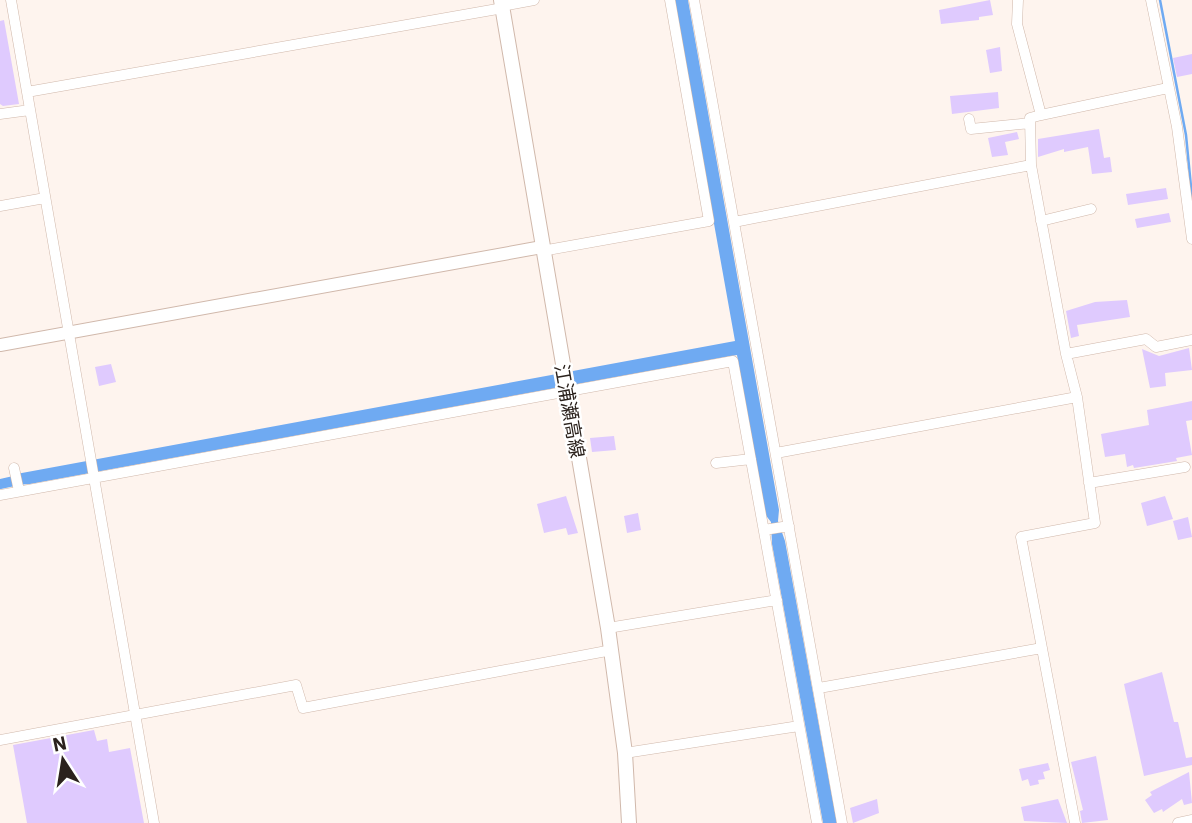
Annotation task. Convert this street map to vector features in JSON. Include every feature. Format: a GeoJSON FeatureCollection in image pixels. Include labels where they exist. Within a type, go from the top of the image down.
{"type":"FeatureCollection","features":[{"type":"Feature","properties":{"kind":"main road","name":"江浦瀬高線"},"geometry":{"type":"LineString","coordinates":[[502,5],[612,650],[625,753],[629,823]]}},
{"type":"Feature","properties":{"kind":"street"},"geometry":{"type":"LineString","coordinates":[[11,0],[154,823]]}},
{"type":"Feature","properties":{"kind":"street"},"geometry":{"type":"LineString","coordinates":[[27,92],[534,0]]}},
{"type":"Feature","properties":{"kind":"street"},"geometry":{"type":"LineString","coordinates":[[0,345],[709,220],[670,0]]}},
{"type":"Feature","properties":{"kind":"street"},"geometry":{"type":"LineString","coordinates":[[694,0],[776,453],[776,600],[817,823]]}},
{"type":"Feature","properties":{"kind":"street"},"geometry":{"type":"LineString","coordinates":[[1018,0],[1017,24],[1041,115]]}},
{"type":"Feature","properties":{"kind":"street"},"geometry":{"type":"LineString","coordinates":[[1151,0],[1177,127],[1192,239]]}},
{"type":"Feature","properties":{"kind":"street"},"geometry":{"type":"LineString","coordinates":[[1074,823],[1021,537],[1095,523],[1077,397],[1066,354],[1031,165],[1030,118],[1168,88]]}},
{"type":"Feature","properties":{"kind":"street"},"geometry":{"type":"LineString","coordinates":[[0,114],[30,110]]}},
{"type":"Feature","properties":{"kind":"street"},"geometry":{"type":"LineString","coordinates":[[970,120],[971,129],[1030,123]]}},
{"type":"Feature","properties":{"kind":"street"},"geometry":{"type":"LineString","coordinates":[[734,222],[1031,165]]}},
{"type":"Feature","properties":{"kind":"street"},"geometry":{"type":"LineString","coordinates":[[0,206],[45,198]]}},
{"type":"Feature","properties":{"kind":"street"},"geometry":{"type":"LineString","coordinates":[[1041,221],[1091,209]]}},
{"type":"Feature","properties":{"kind":"street"},"geometry":{"type":"LineString","coordinates":[[1066,354],[1146,339],[1156,347],[1192,340]]}},
{"type":"Feature","properties":{"kind":"street"},"geometry":{"type":"LineString","coordinates":[[0,495],[18,488],[733,361],[751,458],[776,528],[819,688],[842,823]]}},
{"type":"Feature","properties":{"kind":"street"},"geometry":{"type":"LineString","coordinates":[[776,453],[1077,397]]}},
{"type":"Feature","properties":{"kind":"street"},"geometry":{"type":"LineString","coordinates":[[716,463],[751,458]]}},
{"type":"Feature","properties":{"kind":"street"},"geometry":{"type":"LineString","coordinates":[[1089,483],[1185,467]]}},
{"type":"Feature","properties":{"kind":"street"},"geometry":{"type":"LineString","coordinates":[[15,471],[18,488]]}},
{"type":"Feature","properties":{"kind":"street"},"geometry":{"type":"LineString","coordinates":[[608,628],[776,600]]}},
{"type":"Feature","properties":{"kind":"street"},"geometry":{"type":"LineString","coordinates":[[819,688],[1042,648]]}},
{"type":"Feature","properties":{"kind":"street"},"geometry":{"type":"LineString","coordinates":[[0,740],[296,685],[303,708],[612,650]]}},
{"type":"Feature","properties":{"kind":"street"},"geometry":{"type":"LineString","coordinates":[[625,753],[799,726]]}},
{"type":"Feature","properties":{"kind":"street"},"geometry":{"type":"LineString","coordinates":[[1178,823],[1192,820]]}},
{"type":"Feature","properties":{"kind":"water"},"geometry":{"type":"Polygon","coordinates":[[[674,0],[688,0],[779,510],[778,521],[785,541],[837,823],[823,823],[772,544],[771,522],[764,513],[737,355],[30,484],[13,485],[11,475],[735,341],[674,0]]]}},
{"type":"Feature","properties":{"kind":"building"},"geometry":{"type":"Polygon","coordinates":[[[990,0],[993,15],[979,17],[979,20],[941,24],[939,10],[990,0]]]}},
{"type":"Feature","properties":{"kind":"building"},"geometry":{"type":"Polygon","coordinates":[[[4,20],[19,104],[3,106],[0,104],[0,21],[4,20]]]}},
{"type":"Feature","properties":{"kind":"building"},"geometry":{"type":"Polygon","coordinates":[[[1000,47],[1002,71],[990,73],[986,50],[1000,47]]]}},
{"type":"Feature","properties":{"kind":"building"},"geometry":{"type":"Polygon","coordinates":[[[1192,54],[1192,74],[1177,77],[1173,58],[1192,54]]]}},
{"type":"Feature","properties":{"kind":"building"},"geometry":{"type":"Polygon","coordinates":[[[998,92],[999,108],[952,114],[950,96],[998,92]]]}},
{"type":"Feature","properties":{"kind":"building"},"geometry":{"type":"Polygon","coordinates":[[[1099,129],[1104,158],[1110,157],[1112,172],[1092,174],[1088,147],[1064,152],[1064,149],[1038,157],[1038,139],[1099,129]]]}},
{"type":"Feature","properties":{"kind":"building"},"geometry":{"type":"Polygon","coordinates":[[[1017,132],[1019,139],[1005,142],[1008,155],[992,157],[988,138],[1017,132]]]}},
{"type":"Feature","properties":{"kind":"building"},"geometry":{"type":"Polygon","coordinates":[[[1166,188],[1168,199],[1128,205],[1126,194],[1166,188]]]}},
{"type":"Feature","properties":{"kind":"building"},"geometry":{"type":"Polygon","coordinates":[[[1169,213],[1171,222],[1137,228],[1135,219],[1169,213]]]}},
{"type":"Feature","properties":{"kind":"building"},"geometry":{"type":"Polygon","coordinates":[[[1127,300],[1130,317],[1077,325],[1079,336],[1071,338],[1066,311],[1095,302],[1127,300]]]}},
{"type":"Feature","properties":{"kind":"building"},"geometry":{"type":"Polygon","coordinates":[[[1189,348],[1192,370],[1165,373],[1166,386],[1150,388],[1142,349],[1159,356],[1189,348]]]}},
{"type":"Feature","properties":{"kind":"building"},"geometry":{"type":"Polygon","coordinates":[[[111,364],[116,382],[99,386],[95,367],[111,364]]]}},
{"type":"Feature","properties":{"kind":"building"},"geometry":{"type":"Polygon","coordinates":[[[1192,401],[1192,420],[1186,421],[1192,455],[1176,458],[1177,461],[1134,468],[1133,465],[1127,467],[1125,454],[1105,457],[1101,434],[1149,425],[1147,410],[1192,401]]]}},
{"type":"Feature","properties":{"kind":"building"},"geometry":{"type":"Polygon","coordinates":[[[614,436],[616,450],[592,452],[590,438],[614,436]]]}},
{"type":"Feature","properties":{"kind":"building"},"geometry":{"type":"Polygon","coordinates":[[[566,496],[578,533],[568,535],[566,528],[544,533],[537,504],[566,496]]]}},
{"type":"Feature","properties":{"kind":"building"},"geometry":{"type":"Polygon","coordinates":[[[1165,496],[1173,519],[1147,526],[1141,503],[1165,496]]]}},
{"type":"Feature","properties":{"kind":"building"},"geometry":{"type":"Polygon","coordinates":[[[638,513],[641,530],[627,533],[624,516],[638,513]]]}},
{"type":"Feature","properties":{"kind":"building"},"geometry":{"type":"Polygon","coordinates":[[[1188,517],[1192,537],[1178,540],[1173,521],[1188,517]]]}},
{"type":"Feature","properties":{"kind":"building"},"geometry":{"type":"Polygon","coordinates":[[[1162,672],[1174,722],[1178,722],[1186,758],[1192,757],[1192,765],[1144,776],[1124,684],[1162,672]]]}},
{"type":"Feature","properties":{"kind":"building"},"geometry":{"type":"Polygon","coordinates":[[[94,730],[97,741],[107,739],[109,752],[130,748],[144,823],[27,823],[13,745],[94,730]]]}},
{"type":"Feature","properties":{"kind":"building"},"geometry":{"type":"Polygon","coordinates":[[[1096,756],[1108,820],[1082,823],[1080,811],[1083,810],[1071,762],[1096,756]]]}},
{"type":"Feature","properties":{"kind":"building"},"geometry":{"type":"Polygon","coordinates":[[[1048,763],[1050,770],[1043,772],[1045,779],[1038,780],[1039,784],[1030,786],[1028,779],[1022,781],[1019,769],[1048,763]]]}},
{"type":"Feature","properties":{"kind":"building"},"geometry":{"type":"Polygon","coordinates":[[[1189,772],[1192,803],[1184,805],[1182,799],[1163,812],[1162,809],[1154,813],[1145,800],[1152,795],[1150,792],[1189,772]]]}},
{"type":"Feature","properties":{"kind":"building"},"geometry":{"type":"Polygon","coordinates":[[[877,799],[879,813],[853,823],[850,808],[877,799]]]}},
{"type":"Feature","properties":{"kind":"building"},"geometry":{"type":"Polygon","coordinates":[[[1058,799],[1067,823],[1024,821],[1021,807],[1058,799]]]}},
{"type":"Feature","properties":{"kind":"waterway"},"geometry":{"type":"LineString","coordinates":[[1160,0],[1186,135],[1192,197]]}},
{"type":"Feature","properties":{"kind":"waterway"},"geometry":{"type":"LineString","coordinates":[[0,484],[23,479]]}}]}
